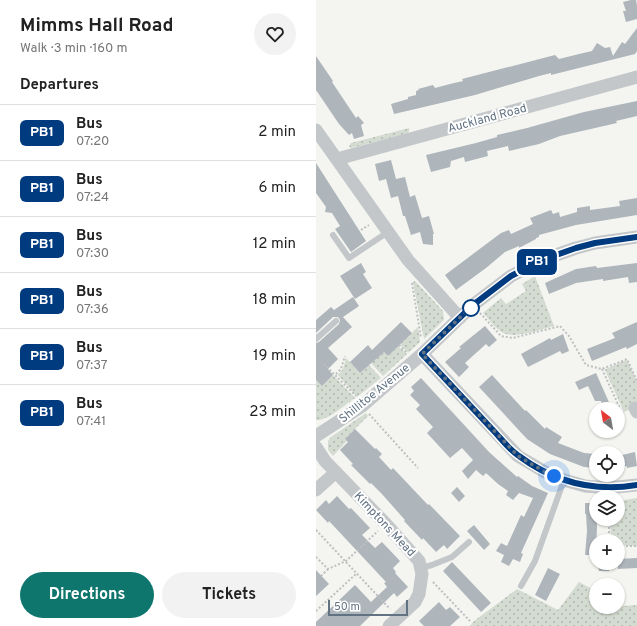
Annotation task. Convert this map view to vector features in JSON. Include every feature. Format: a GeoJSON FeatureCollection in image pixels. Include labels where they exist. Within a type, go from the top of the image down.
{"type":"FeatureCollection","features":[{"type":"Feature","properties":{"kind":"street","name":"Auckland Road"},"geometry":{"type":"LineString","coordinates":[[337,159],[637,77]]}},
{"type":"Feature","properties":{"kind":"street"},"geometry":{"type":"LineString","coordinates":[[316,130],[408,260],[460,318]]}},
{"type":"Feature","properties":{"kind":"street","name":"Shillitoe Avenue"},"geometry":{"type":"LineString","coordinates":[[316,436],[362,405],[423,353],[473,305],[511,276],[542,260],[576,248],[595,243],[637,237]]}},
{"type":"Feature","properties":{"kind":"street"},"geometry":{"type":"LineString","coordinates":[[423,353],[518,456],[545,472],[564,480],[585,486],[608,488],[637,485]]}},
{"type":"Feature","properties":{"kind":"street","name":"Kimptons Mead"},"geometry":{"type":"LineString","coordinates":[[316,447],[336,472],[414,555],[418,561],[422,574]]}},
{"type":"Feature","properties":{"kind":"street"},"geometry":{"type":"LineString","coordinates":[[316,490],[336,472]]}},
{"type":"Feature","properties":{"kind":"street"},"geometry":{"type":"LineString","coordinates":[[393,622],[417,598],[422,574]]}},
{"type":"Feature","properties":{"kind":"lane"},"geometry":{"type":"LineString","coordinates":[[333,235],[349,258],[388,232]]}},
{"type":"Feature","properties":{"kind":"lane"},"geometry":{"type":"LineString","coordinates":[[316,339],[336,322]]}},
{"type":"Feature","properties":{"kind":"lane"},"geometry":{"type":"LineString","coordinates":[[521,586],[535,561],[564,480]]}},
{"type":"Feature","properties":{"kind":"lane"},"geometry":{"type":"LineString","coordinates":[[422,574],[432,565],[452,557],[469,542]]}},
{"type":"Feature","properties":{"kind":"path"},"geometry":{"type":"LineString","coordinates":[[361,230],[369,225]]}},
{"type":"Feature","properties":{"kind":"path"},"geometry":{"type":"LineString","coordinates":[[411,278],[423,353]]}},
{"type":"Feature","properties":{"kind":"path"},"geometry":{"type":"LineString","coordinates":[[473,305],[501,336],[513,338],[560,326],[569,336],[586,365],[602,369],[627,359],[637,381]]}},
{"type":"Feature","properties":{"kind":"path"},"geometry":{"type":"LineString","coordinates":[[336,374],[341,369],[345,356]]}},
{"type":"Feature","properties":{"kind":"path"},"geometry":{"type":"LineString","coordinates":[[324,364],[336,374],[418,468]]}},
{"type":"Feature","properties":{"kind":"path"},"geometry":{"type":"LineString","coordinates":[[602,369],[622,413],[636,410]]}},
{"type":"Feature","properties":{"kind":"path"},"geometry":{"type":"LineString","coordinates":[[321,576],[328,570],[346,561],[386,524]]}},
{"type":"Feature","properties":{"kind":"path"},"geometry":{"type":"LineString","coordinates":[[316,530],[357,573],[393,622]]}},
{"type":"Feature","properties":{"kind":"path"},"geometry":{"type":"LineString","coordinates":[[625,546],[637,546]]}},
{"type":"Feature","properties":{"kind":"path"},"geometry":{"type":"LineString","coordinates":[[316,557],[328,570]]}},
{"type":"Feature","properties":{"kind":"path"},"geometry":{"type":"LineString","coordinates":[[316,611],[357,573]]}},
{"type":"Feature","properties":{"kind":"path"},"geometry":{"type":"LineString","coordinates":[[422,574],[432,580],[470,621]]}},
{"type":"Feature","properties":{"kind":"shaded area"},"geometry":{"type":"Polygon","coordinates":[[[409,128],[409,132],[406,134],[351,148],[349,147],[351,143],[409,128]]]}},
{"type":"Feature","properties":{"kind":"shaded area"},"geometry":{"type":"Polygon","coordinates":[[[535,276],[554,326],[519,335],[505,334],[500,331],[483,313],[501,298],[506,304],[526,291],[522,284],[535,276]]]}},
{"type":"Feature","properties":{"kind":"shaded area"},"geometry":{"type":"Polygon","coordinates":[[[415,281],[443,311],[444,320],[424,339],[413,282],[415,281]]]}},
{"type":"Feature","properties":{"kind":"shaded area"},"geometry":{"type":"Polygon","coordinates":[[[418,327],[420,342],[408,353],[400,344],[418,327]]]}},
{"type":"Feature","properties":{"kind":"shaded area"},"geometry":{"type":"Polygon","coordinates":[[[398,346],[407,354],[383,376],[371,363],[383,351],[388,356],[398,346]]]}},
{"type":"Feature","properties":{"kind":"shaded area"},"geometry":{"type":"Polygon","coordinates":[[[346,358],[360,373],[369,365],[381,378],[357,397],[338,375],[343,369],[346,358]]]}},
{"type":"Feature","properties":{"kind":"shaded area"},"geometry":{"type":"Polygon","coordinates":[[[626,360],[628,362],[637,382],[637,406],[625,412],[625,402],[619,402],[605,370],[626,360]]]}},
{"type":"Feature","properties":{"kind":"shaded area"},"geometry":{"type":"Polygon","coordinates":[[[333,375],[355,398],[330,416],[316,420],[316,380],[322,386],[333,375]]]}},
{"type":"Feature","properties":{"kind":"shaded area"},"geometry":{"type":"Polygon","coordinates":[[[366,413],[368,416],[345,439],[347,441],[333,456],[328,450],[328,441],[331,437],[366,413]]]}},
{"type":"Feature","properties":{"kind":"shaded area"},"geometry":{"type":"Polygon","coordinates":[[[637,498],[637,546],[625,545],[625,534],[611,534],[610,526],[625,526],[625,500],[637,498]]]}},
{"type":"Feature","properties":{"kind":"shaded area"},"geometry":{"type":"Polygon","coordinates":[[[579,582],[589,587],[589,614],[625,614],[625,606],[637,605],[637,626],[470,626],[474,621],[517,589],[558,610],[579,582]]]}},
{"type":"Feature","properties":{"kind":"building"},"geometry":{"type":"Polygon","coordinates":[[[636,0],[637,19],[626,22],[623,11],[626,11],[623,2],[636,0]]]}},
{"type":"Feature","properties":{"kind":"building"},"geometry":{"type":"Polygon","coordinates":[[[637,28],[637,51],[635,54],[551,75],[551,73],[475,95],[394,114],[391,104],[416,95],[416,91],[419,90],[418,89],[433,85],[435,88],[463,81],[462,79],[555,55],[559,59],[592,51],[597,43],[605,48],[610,47],[613,56],[622,42],[625,44],[637,28]]]}},
{"type":"Feature","properties":{"kind":"building"},"geometry":{"type":"Polygon","coordinates":[[[316,56],[356,118],[358,116],[364,123],[361,125],[364,136],[354,139],[352,133],[349,135],[339,124],[316,90],[316,56]]]}},
{"type":"Feature","properties":{"kind":"building"},"geometry":{"type":"Polygon","coordinates":[[[637,101],[637,116],[616,121],[617,123],[560,136],[539,144],[509,151],[508,146],[487,151],[488,156],[465,162],[464,157],[451,161],[450,167],[431,172],[426,155],[476,143],[497,137],[497,135],[584,112],[637,101]]]}},
{"type":"Feature","properties":{"kind":"building"},"geometry":{"type":"Polygon","coordinates":[[[391,160],[396,179],[405,177],[410,197],[415,195],[422,218],[429,216],[434,234],[433,245],[423,244],[420,232],[411,235],[405,216],[403,216],[398,196],[391,198],[386,179],[379,181],[375,164],[391,160]]]}},
{"type":"Feature","properties":{"kind":"building"},"geometry":{"type":"Polygon","coordinates":[[[316,163],[366,241],[351,252],[335,229],[340,226],[332,213],[325,212],[326,207],[316,193],[316,163]]]}},
{"type":"Feature","properties":{"kind":"building"},"geometry":{"type":"Polygon","coordinates":[[[637,198],[637,215],[576,225],[539,235],[536,239],[519,248],[519,246],[505,252],[456,290],[445,275],[501,233],[509,230],[511,234],[533,224],[530,218],[551,210],[553,214],[559,212],[560,217],[577,212],[577,208],[590,206],[590,210],[620,206],[619,201],[637,198]]]}},
{"type":"Feature","properties":{"kind":"building"},"geometry":{"type":"Polygon","coordinates":[[[361,263],[366,272],[363,274],[372,288],[355,299],[340,276],[361,263]]]}},
{"type":"Feature","properties":{"kind":"building"},"geometry":{"type":"Polygon","coordinates":[[[637,263],[637,282],[629,283],[628,277],[603,281],[603,279],[576,283],[549,294],[545,283],[576,269],[637,263]]]}},
{"type":"Feature","properties":{"kind":"building"},"geometry":{"type":"Polygon","coordinates":[[[353,297],[359,306],[343,317],[352,327],[328,348],[338,359],[328,369],[333,375],[322,386],[316,380],[316,343],[339,324],[340,320],[338,317],[333,317],[316,333],[316,320],[331,307],[334,310],[353,297]]]}},
{"type":"Feature","properties":{"kind":"building"},"geometry":{"type":"Polygon","coordinates":[[[401,322],[412,333],[388,356],[384,352],[360,373],[350,362],[368,345],[372,350],[401,322]]]}},
{"type":"Feature","properties":{"kind":"building"},"geometry":{"type":"Polygon","coordinates":[[[637,322],[637,344],[592,361],[587,349],[615,338],[612,333],[637,322]]]}},
{"type":"Feature","properties":{"kind":"building"},"geometry":{"type":"Polygon","coordinates":[[[485,326],[497,340],[489,347],[486,344],[465,363],[469,367],[459,377],[445,362],[461,348],[459,347],[485,326]]]}},
{"type":"Feature","properties":{"kind":"building"},"geometry":{"type":"Polygon","coordinates":[[[563,334],[569,351],[562,354],[560,351],[528,367],[521,354],[550,338],[551,340],[563,334]]]}},
{"type":"Feature","properties":{"kind":"building"},"geometry":{"type":"Polygon","coordinates":[[[596,373],[609,402],[595,401],[588,386],[579,390],[575,382],[596,373]]]}},
{"type":"Feature","properties":{"kind":"building"},"geometry":{"type":"Polygon","coordinates":[[[492,375],[525,411],[526,410],[545,429],[546,427],[562,437],[558,443],[589,453],[589,467],[584,467],[550,454],[527,439],[479,387],[492,375]]]}},
{"type":"Feature","properties":{"kind":"building"},"geometry":{"type":"Polygon","coordinates":[[[421,378],[489,452],[517,477],[518,476],[532,486],[548,493],[521,553],[523,554],[520,562],[513,559],[509,566],[501,562],[504,555],[496,551],[501,543],[507,546],[521,515],[524,517],[533,498],[519,493],[513,500],[506,495],[508,491],[486,473],[483,476],[476,470],[468,479],[462,471],[473,460],[462,448],[450,458],[427,433],[433,427],[416,409],[420,405],[410,395],[414,391],[411,387],[421,378]]]}},
{"type":"Feature","properties":{"kind":"building"},"geometry":{"type":"Polygon","coordinates":[[[355,429],[382,454],[379,457],[391,470],[393,468],[460,536],[447,549],[444,545],[436,552],[423,538],[422,540],[381,493],[351,465],[353,464],[340,450],[348,442],[345,439],[355,429]]]}},
{"type":"Feature","properties":{"kind":"building"},"geometry":{"type":"Polygon","coordinates":[[[635,452],[637,466],[627,468],[627,466],[625,466],[625,454],[635,452]]]}},
{"type":"Feature","properties":{"kind":"building"},"geometry":{"type":"Polygon","coordinates":[[[457,487],[465,496],[459,502],[451,493],[457,487]]]}},
{"type":"Feature","properties":{"kind":"building"},"geometry":{"type":"Polygon","coordinates":[[[337,496],[370,528],[362,535],[375,548],[382,542],[400,561],[393,568],[396,572],[395,573],[408,587],[397,597],[394,593],[360,626],[316,626],[316,622],[355,585],[371,602],[387,587],[384,583],[386,582],[329,521],[328,523],[316,510],[326,500],[329,504],[337,496]]]}},
{"type":"Feature","properties":{"kind":"building"},"geometry":{"type":"Polygon","coordinates":[[[585,503],[589,503],[589,526],[597,527],[597,534],[589,534],[589,555],[585,555],[587,531],[585,503]]]}},
{"type":"Feature","properties":{"kind":"building"},"geometry":{"type":"Polygon","coordinates":[[[474,525],[490,544],[484,550],[467,531],[474,525]]]}},
{"type":"Feature","properties":{"kind":"building"},"geometry":{"type":"Polygon","coordinates":[[[637,558],[637,568],[625,569],[625,559],[637,558]]]}},
{"type":"Feature","properties":{"kind":"building"},"geometry":{"type":"Polygon","coordinates":[[[452,562],[491,603],[481,612],[443,571],[452,562]]]}},
{"type":"Feature","properties":{"kind":"building"},"geometry":{"type":"Polygon","coordinates":[[[548,568],[560,574],[546,601],[535,595],[548,568]]]}},
{"type":"Feature","properties":{"kind":"building"},"geometry":{"type":"Polygon","coordinates":[[[316,570],[329,584],[316,596],[316,570]]]}},
{"type":"Feature","properties":{"kind":"building"},"geometry":{"type":"Polygon","coordinates":[[[599,570],[609,570],[609,571],[599,570]]]}},
{"type":"Feature","properties":{"kind":"building"},"geometry":{"type":"Polygon","coordinates":[[[439,602],[446,610],[450,607],[460,617],[450,626],[424,626],[419,621],[439,602]]]}},
{"type":"Feature","properties":{"kind":"bus line","name":"PB1"},"geometry":{"type":"LineString","coordinates":[[637,237],[595,243],[576,248],[542,260],[511,276],[473,305],[422,354],[518,456],[545,472],[564,480],[585,486],[608,488],[637,485]]}},
{"type":"Feature","properties":{"kind":"route"},"geometry":{"type":"LineString","coordinates":[[471,308],[473,305],[422,354],[518,456],[554,476]]}}]}
